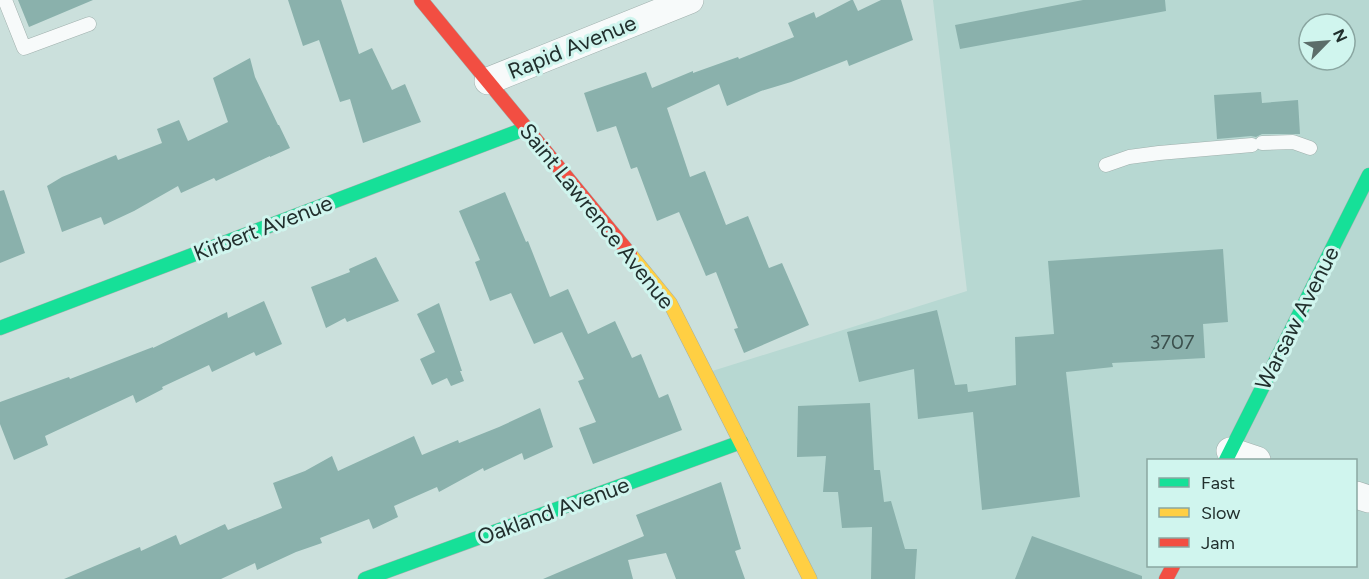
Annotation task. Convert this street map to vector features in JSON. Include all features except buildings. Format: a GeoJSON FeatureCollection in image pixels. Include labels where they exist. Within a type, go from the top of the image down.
{"type":"FeatureCollection","features":[{"type":"Feature","properties":{"kind":"street","name":"Saint Lawrence Avenue"},"geometry":{"type":"LineString","coordinates":[[421,0],[670,303],[810,579]]}},
{"type":"Feature","properties":{"kind":"street","name":"Rapid Avenue"},"geometry":{"type":"LineString","coordinates":[[488,81],[690,0]]}},
{"type":"Feature","properties":{"kind":"street","name":"Kirbert Avenue"},"geometry":{"type":"LineString","coordinates":[[0,328],[527,128]]}},
{"type":"Feature","properties":{"kind":"street","name":"Warsaw Avenue"},"geometry":{"type":"LineString","coordinates":[[1228,456],[1369,175]]}},
{"type":"Feature","properties":{"kind":"street","name":"Oakland Avenue"},"geometry":{"type":"LineString","coordinates":[[365,579],[741,442]]}},
{"type":"Feature","properties":{"kind":"street"},"geometry":{"type":"LineString","coordinates":[[1228,456],[1250,459]]}},
{"type":"Feature","properties":{"kind":"lane"},"geometry":{"type":"LineString","coordinates":[[5,0],[24,48],[89,24]]}},
{"type":"Feature","properties":{"kind":"lane"},"geometry":{"type":"LineString","coordinates":[[1106,165],[1129,157],[1257,144],[1293,142],[1310,148]]}},
{"type":"Feature","properties":{"kind":"shaded area"},"geometry":{"type":"Polygon","coordinates":[[[933,0],[1369,0],[1369,579],[810,579],[706,373],[967,291],[933,0]]]}},
{"type":"Feature","properties":{"kind":"traffic: fast"},"geometry":{"type":"LineString","coordinates":[[0,328],[527,128]]}},
{"type":"Feature","properties":{"kind":"traffic: fast"},"geometry":{"type":"LineString","coordinates":[[1227,459],[1369,175]]}},
{"type":"Feature","properties":{"kind":"traffic: fast"},"geometry":{"type":"LineString","coordinates":[[365,579],[741,442]]}},
{"type":"Feature","properties":{"kind":"traffic: slow"},"geometry":{"type":"LineString","coordinates":[[630,254],[670,303],[810,579]]}},
{"type":"Feature","properties":{"kind":"traffic: jam"},"geometry":{"type":"LineString","coordinates":[[421,0],[630,254]]}},
{"type":"Feature","properties":{"kind":"traffic: jam"},"geometry":{"type":"LineString","coordinates":[[1166,579],[1172,567]]}}]}
